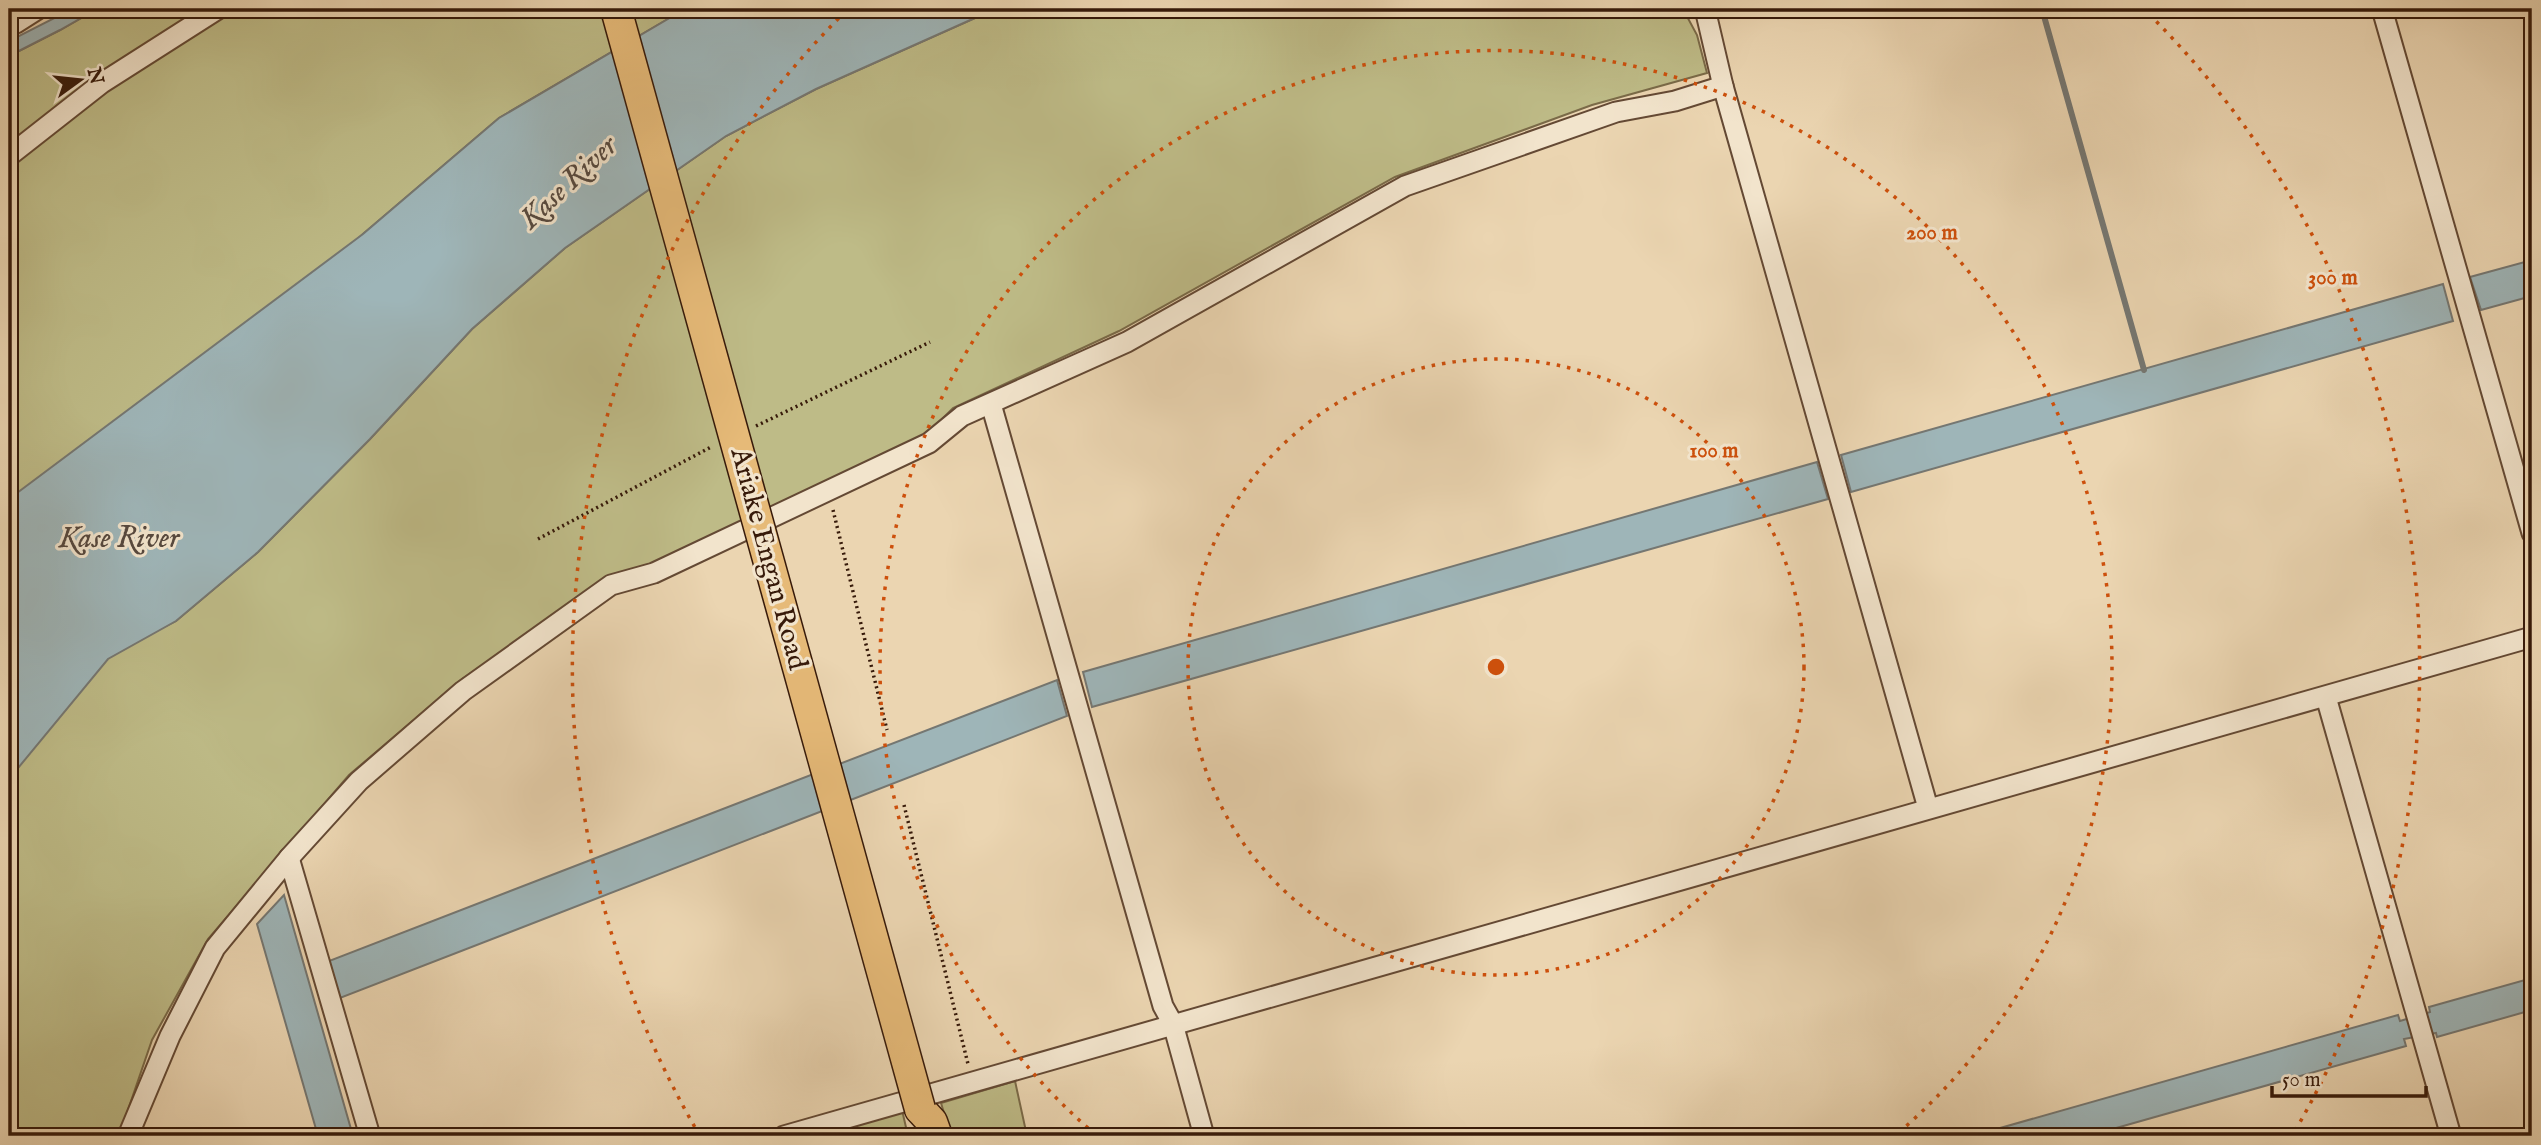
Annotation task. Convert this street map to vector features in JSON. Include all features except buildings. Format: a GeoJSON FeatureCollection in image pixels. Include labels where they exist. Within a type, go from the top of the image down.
{"type":"FeatureCollection","features":[{"type":"Feature","properties":{"kind":"highway","name":"Ariake Engan Road"},"geometry":{"type":"LineString","coordinates":[[616,9],[920,1122],[932,1122],[937,1136]]}},
{"type":"Feature","properties":{"kind":"street"},"geometry":{"type":"LineString","coordinates":[[9,25],[38,9]]}},
{"type":"Feature","properties":{"kind":"street"},"geometry":{"type":"LineString","coordinates":[[9,156],[102,83],[218,9]]}},
{"type":"Feature","properties":{"kind":"street"},"geometry":{"type":"LineString","coordinates":[[1705,9],[1723,86],[1928,808]]}},
{"type":"Feature","properties":{"kind":"street"},"geometry":{"type":"LineString","coordinates":[[2382,9],[2532,533]]}},
{"type":"Feature","properties":{"kind":"street"},"geometry":{"type":"LineString","coordinates":[[128,1136],[170,1036],[215,948],[289,858],[359,781],[463,691],[611,585],[654,573],[929,443],[962,416],[1127,342],[1405,186],[1616,112],[1675,101],[1723,86]]}},
{"type":"Feature","properties":{"kind":"street"},"geometry":{"type":"LineString","coordinates":[[991,404],[1163,1006],[1173,1024],[1204,1136]]}},
{"type":"Feature","properties":{"kind":"street"},"geometry":{"type":"LineString","coordinates":[[784,1136],[2532,637]]}},
{"type":"Feature","properties":{"kind":"street"},"geometry":{"type":"LineString","coordinates":[[2326,697],[2451,1136]]}},
{"type":"Feature","properties":{"kind":"street"},"geometry":{"type":"LineString","coordinates":[[289,858],[370,1136]]}},
{"type":"Feature","properties":{"kind":"path"},"geometry":{"type":"LineString","coordinates":[[828,491],[887,730]]}},
{"type":"Feature","properties":{"kind":"path"},"geometry":{"type":"LineString","coordinates":[[904,805],[972,1082]]}},
{"type":"Feature","properties":{"kind":"shaded area"},"geometry":{"type":"Polygon","coordinates":[[[97,9],[685,9],[499,118],[363,234],[9,556],[9,56],[97,9]]]}},
{"type":"Feature","properties":{"kind":"shaded area"},"geometry":{"type":"Polygon","coordinates":[[[995,9],[1683,9],[1697,35],[1707,73],[1592,105],[1395,177],[1119,331],[953,408],[927,434],[658,564],[607,582],[462,679],[349,775],[208,939],[152,1040],[119,1136],[9,1136],[9,704],[176,621],[258,552],[370,439],[472,329],[565,248],[726,136],[816,89],[995,9]]]}},
{"type":"Feature","properties":{"kind":"shaded area"},"geometry":{"type":"Polygon","coordinates":[[[1015,1081],[1027,1136],[951,1136],[941,1103],[1015,1081]]]}},
{"type":"Feature","properties":{"kind":"shaded area"},"geometry":{"type":"Polygon","coordinates":[[[902,1110],[908,1136],[859,1136],[855,1123],[902,1110]]]}},
{"type":"Feature","properties":{"kind":"water"},"geometry":{"type":"Polygon","coordinates":[[[72,9],[97,9],[9,56],[9,41],[72,9]]]}},
{"type":"Feature","properties":{"kind":"water","name":"Kase River"},"geometry":{"type":"Polygon","coordinates":[[[685,9],[995,9],[816,89],[726,136],[565,248],[472,329],[370,439],[258,552],[176,621],[108,659],[9,779],[9,499],[363,234],[499,118],[685,9]]]}},
{"type":"Feature","properties":{"kind":"water"},"geometry":{"type":"Polygon","coordinates":[[[2532,260],[2532,296],[2481,310],[2470,277],[2532,260]]]}},
{"type":"Feature","properties":{"kind":"water"},"geometry":{"type":"Polygon","coordinates":[[[2443,284],[2453,321],[1851,492],[1841,455],[2443,284]]]}},
{"type":"Feature","properties":{"kind":"water"},"geometry":{"type":"Polygon","coordinates":[[[1817,462],[1828,499],[1092,707],[1083,672],[1817,462]]]}},
{"type":"Feature","properties":{"kind":"water"},"geometry":{"type":"Polygon","coordinates":[[[1057,680],[1067,716],[340,998],[329,961],[1057,680]]]}},
{"type":"Feature","properties":{"kind":"water"},"geometry":{"type":"Polygon","coordinates":[[[284,895],[353,1136],[318,1136],[257,924],[284,895]]]}},
{"type":"Feature","properties":{"kind":"water"},"geometry":{"type":"Polygon","coordinates":[[[2532,978],[2532,1010],[2437,1037],[2436,1033],[2404,1039],[2406,1046],[2088,1136],[1972,1136],[2398,1015],[2400,1021],[2430,1012],[2429,1007],[2532,978]]]}},
{"type":"Feature","properties":{"kind":"waterway"},"geometry":{"type":"LineString","coordinates":[[2042,9],[2144,370]]}}]}
